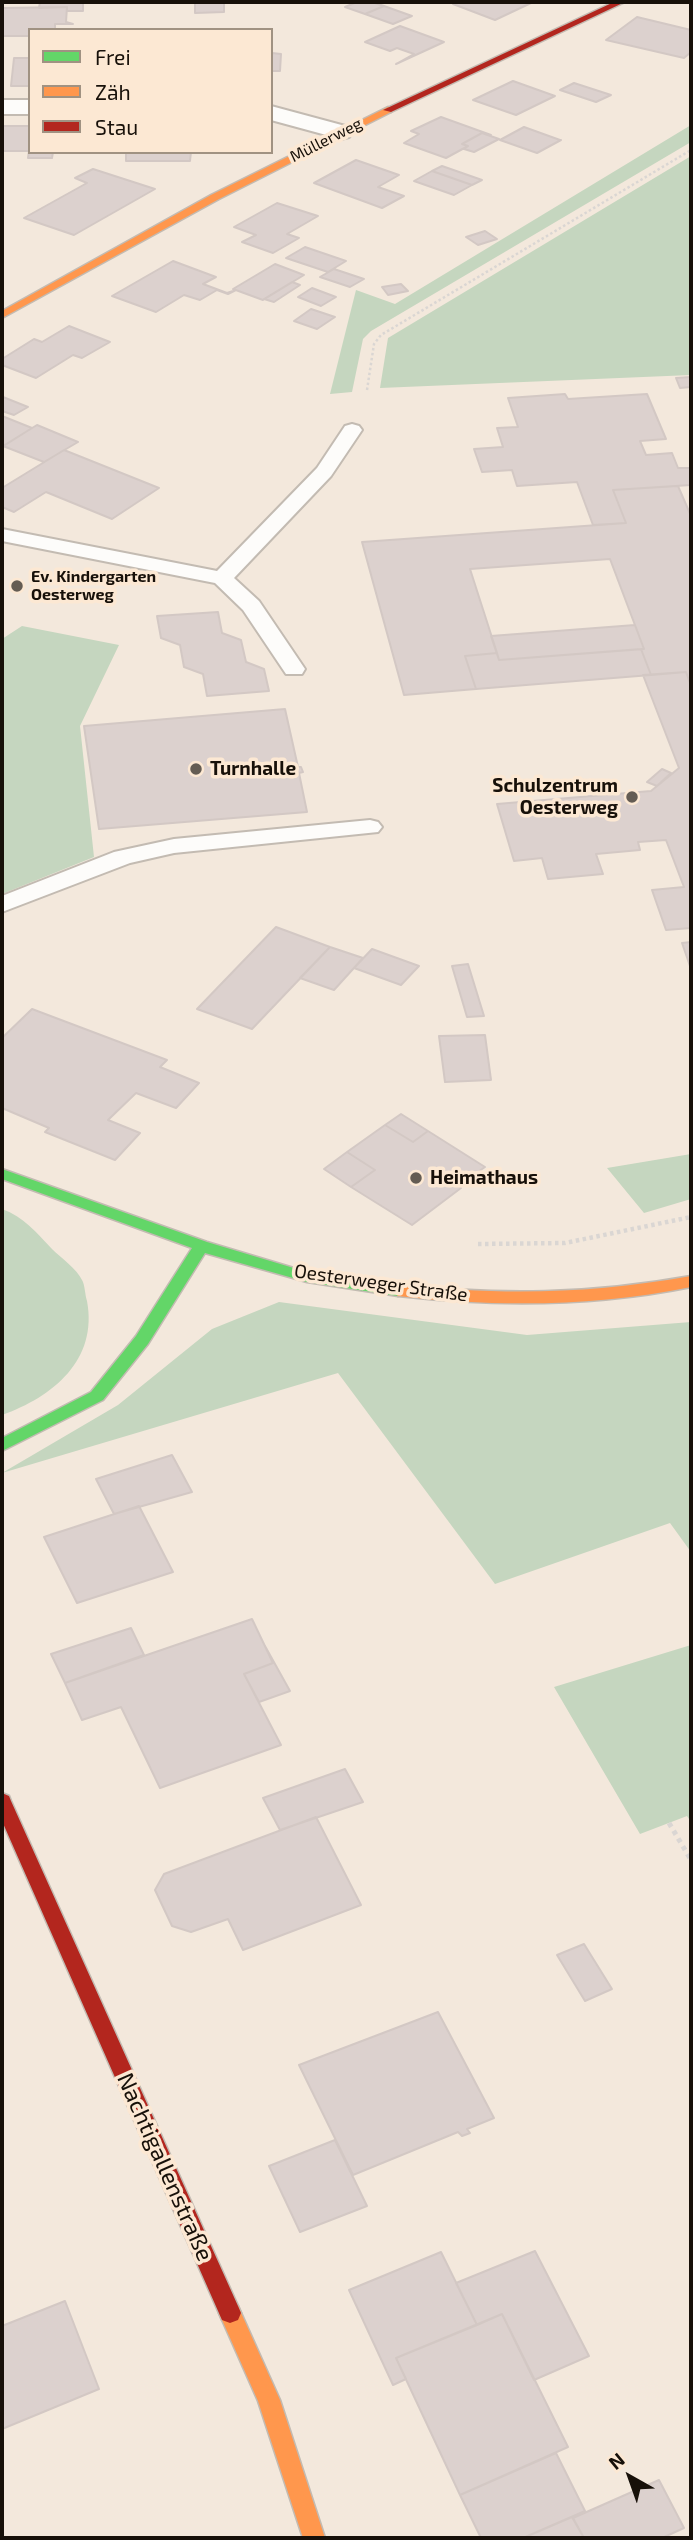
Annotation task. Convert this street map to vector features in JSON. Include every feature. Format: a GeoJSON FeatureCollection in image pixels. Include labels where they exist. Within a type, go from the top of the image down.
{"type":"FeatureCollection","features":[{"type":"Feature","properties":{"kind":"street","name":"Müllerweg"},"geometry":{"type":"LineString","coordinates":[[2,315],[215,197],[341,132],[621,2]]}},
{"type":"Feature","properties":{"kind":"street"},"geometry":{"type":"LineString","coordinates":[[2,107],[28,107]]}},
{"type":"Feature","properties":{"kind":"street"},"geometry":{"type":"LineString","coordinates":[[273,114],[341,132]]}},
{"type":"Feature","properties":{"kind":"street","name":"Oesterweger Straße"},"geometry":{"type":"LineString","coordinates":[[2,1174],[201,1245],[307,1277],[445,1296],[563,1297],[666,1287],[691,1281]]}},
{"type":"Feature","properties":{"kind":"street"},"geometry":{"type":"LineString","coordinates":[[2,1445],[97,1396],[142,1340],[201,1245]]}},
{"type":"Feature","properties":{"kind":"street","name":"Nachtigallenstraße"},"geometry":{"type":"LineString","coordinates":[[2,1801],[270,2400],[314,2538]]}},
{"type":"Feature","properties":{"kind":"lane"},"geometry":{"type":"LineString","coordinates":[[222,578],[324,472],[352,430]]}},
{"type":"Feature","properties":{"kind":"lane"},"geometry":{"type":"LineString","coordinates":[[2,535],[222,578],[251,606],[294,669]]}},
{"type":"Feature","properties":{"kind":"lane"},"geometry":{"type":"LineString","coordinates":[[2,905],[123,857],[174,846],[370,827]]}},
{"type":"Feature","properties":{"kind":"path"},"geometry":{"type":"LineString","coordinates":[[352,430],[365,401],[374,344],[381,335],[691,150]]}},
{"type":"Feature","properties":{"kind":"path"},"geometry":{"type":"LineString","coordinates":[[471,1244],[565,1243],[691,1217]]}},
{"type":"Feature","properties":{"kind":"path"},"geometry":{"type":"LineString","coordinates":[[670,1823],[691,1860]]}},
{"type":"Feature","properties":{"kind":"green space"},"geometry":{"type":"Polygon","coordinates":[[[691,125],[691,142],[371,331],[363,339],[352,392],[330,394],[356,290],[395,304],[691,125]]]}},
{"type":"Feature","properties":{"kind":"green space"},"geometry":{"type":"Polygon","coordinates":[[[691,156],[691,375],[380,388],[388,338],[691,156]]]}},
{"type":"Feature","properties":{"kind":"green space"},"geometry":{"type":"Polygon","coordinates":[[[22,626],[119,645],[80,726],[94,857],[2,894],[2,639],[22,626]]]}},
{"type":"Feature","properties":{"kind":"green space"},"geometry":{"type":"Polygon","coordinates":[[[691,1154],[691,1199],[644,1213],[607,1168],[691,1154]]]}},
{"type":"Feature","properties":{"kind":"green space"},"geometry":{"type":"Polygon","coordinates":[[[2,1209],[29,1226],[80,1276],[89,1322],[86,1341],[68,1373],[38,1398],[2,1415],[2,1209]]]}},
{"type":"Feature","properties":{"kind":"green space"},"geometry":{"type":"Polygon","coordinates":[[[279,1302],[527,1335],[691,1322],[691,1552],[670,1523],[495,1584],[338,1373],[2,1473],[118,1405],[212,1329],[279,1302]]]}},
{"type":"Feature","properties":{"kind":"green space"},"geometry":{"type":"Polygon","coordinates":[[[691,1645],[691,1822],[687,1816],[640,1834],[554,1687],[691,1645]]]}},
{"type":"Feature","properties":{"kind":"building"},"geometry":{"type":"Polygon","coordinates":[[[40,2],[83,2],[83,11],[67,11],[67,7],[39,8],[40,2]]]}},
{"type":"Feature","properties":{"kind":"building"},"geometry":{"type":"Polygon","coordinates":[[[195,2],[224,2],[224,12],[195,13],[195,2]]]}},
{"type":"Feature","properties":{"kind":"building"},"geometry":{"type":"Polygon","coordinates":[[[357,2],[372,2],[384,6],[365,14],[345,7],[357,2]]]}},
{"type":"Feature","properties":{"kind":"building"},"geometry":{"type":"Polygon","coordinates":[[[531,3],[495,20],[453,4],[531,3]]]}},
{"type":"Feature","properties":{"kind":"building"},"geometry":{"type":"Polygon","coordinates":[[[384,6],[412,16],[393,24],[365,14],[384,6]]]}},
{"type":"Feature","properties":{"kind":"building"},"geometry":{"type":"Polygon","coordinates":[[[67,7],[66,22],[73,24],[55,24],[55,28],[28,28],[28,36],[2,36],[2,8],[67,7]]]}},
{"type":"Feature","properties":{"kind":"building"},"geometry":{"type":"Polygon","coordinates":[[[637,17],[691,30],[691,52],[684,58],[606,40],[637,17]]]}},
{"type":"Feature","properties":{"kind":"building"},"geometry":{"type":"Polygon","coordinates":[[[400,26],[444,42],[396,64],[414,54],[397,48],[390,51],[365,42],[400,26]]]}},
{"type":"Feature","properties":{"kind":"building"},"geometry":{"type":"Polygon","coordinates":[[[273,53],[281,54],[280,71],[273,71],[273,53]]]}},
{"type":"Feature","properties":{"kind":"building"},"geometry":{"type":"Polygon","coordinates":[[[14,58],[28,58],[28,86],[11,86],[14,58]]]}},
{"type":"Feature","properties":{"kind":"building"},"geometry":{"type":"Polygon","coordinates":[[[513,81],[555,96],[516,115],[473,100],[513,81]]]}},
{"type":"Feature","properties":{"kind":"building"},"geometry":{"type":"Polygon","coordinates":[[[574,83],[611,95],[596,102],[560,90],[574,83]]]}},
{"type":"Feature","properties":{"kind":"building"},"geometry":{"type":"Polygon","coordinates":[[[441,117],[491,135],[482,133],[462,144],[468,146],[446,158],[404,143],[419,134],[411,131],[441,117]]]}},
{"type":"Feature","properties":{"kind":"building"},"geometry":{"type":"Polygon","coordinates":[[[2,126],[28,126],[28,151],[2,151],[2,126]]]}},
{"type":"Feature","properties":{"kind":"building"},"geometry":{"type":"Polygon","coordinates":[[[524,127],[561,140],[537,153],[500,140],[524,127]]]}},
{"type":"Feature","properties":{"kind":"building"},"geometry":{"type":"Polygon","coordinates":[[[482,133],[499,139],[474,152],[464,149],[468,146],[462,144],[482,133]]]}},
{"type":"Feature","properties":{"kind":"building"},"geometry":{"type":"Polygon","coordinates":[[[29,154],[53,154],[52,158],[28,158],[29,154]]]}},
{"type":"Feature","properties":{"kind":"building"},"geometry":{"type":"Polygon","coordinates":[[[126,154],[191,154],[190,161],[126,161],[126,154]]]}},
{"type":"Feature","properties":{"kind":"building"},"geometry":{"type":"Polygon","coordinates":[[[356,160],[399,175],[378,187],[404,196],[382,208],[314,183],[356,160]]]}},
{"type":"Feature","properties":{"kind":"building"},"geometry":{"type":"Polygon","coordinates":[[[442,166],[482,180],[472,185],[432,171],[442,166]]]}},
{"type":"Feature","properties":{"kind":"building"},"geometry":{"type":"Polygon","coordinates":[[[93,169],[155,189],[74,235],[24,218],[87,183],[75,178],[93,169]]]}},
{"type":"Feature","properties":{"kind":"building"},"geometry":{"type":"Polygon","coordinates":[[[432,171],[472,185],[454,195],[414,181],[432,171]]]}},
{"type":"Feature","properties":{"kind":"building"},"geometry":{"type":"Polygon","coordinates":[[[277,203],[318,216],[287,234],[299,238],[273,253],[242,242],[256,235],[234,227],[277,203]]]}},
{"type":"Feature","properties":{"kind":"building"},"geometry":{"type":"Polygon","coordinates":[[[485,231],[497,239],[478,245],[466,237],[485,231]]]}},
{"type":"Feature","properties":{"kind":"building"},"geometry":{"type":"Polygon","coordinates":[[[305,247],[346,261],[328,272],[286,258],[305,247]]]}},
{"type":"Feature","properties":{"kind":"building"},"geometry":{"type":"Polygon","coordinates":[[[173,261],[216,277],[203,284],[227,293],[236,290],[228,294],[217,290],[200,300],[184,295],[156,312],[112,296],[173,261]]]}},
{"type":"Feature","properties":{"kind":"building"},"geometry":{"type":"Polygon","coordinates":[[[275,264],[304,275],[263,300],[233,289],[275,264]]]}},
{"type":"Feature","properties":{"kind":"building"},"geometry":{"type":"Polygon","coordinates":[[[334,269],[364,279],[350,287],[320,277],[334,269]]]}},
{"type":"Feature","properties":{"kind":"building"},"geometry":{"type":"Polygon","coordinates":[[[292,282],[300,285],[274,302],[264,299],[292,282]]]}},
{"type":"Feature","properties":{"kind":"building"},"geometry":{"type":"Polygon","coordinates":[[[401,284],[408,291],[388,295],[382,287],[401,284]]]}},
{"type":"Feature","properties":{"kind":"building"},"geometry":{"type":"Polygon","coordinates":[[[312,288],[336,297],[321,306],[298,297],[312,288]]]}},
{"type":"Feature","properties":{"kind":"building"},"geometry":{"type":"Polygon","coordinates":[[[311,309],[335,317],[317,329],[294,321],[311,309]]]}},
{"type":"Feature","properties":{"kind":"building"},"geometry":{"type":"Polygon","coordinates":[[[69,326],[110,342],[82,358],[73,355],[36,378],[2,365],[2,359],[34,339],[42,342],[69,326]]]}},
{"type":"Feature","properties":{"kind":"building"},"geometry":{"type":"Polygon","coordinates":[[[691,377],[691,387],[680,388],[676,378],[691,377]]]}},
{"type":"Feature","properties":{"kind":"building"},"geometry":{"type":"Polygon","coordinates":[[[565,394],[568,399],[647,394],[666,439],[640,441],[646,455],[672,453],[678,468],[691,468],[691,485],[613,490],[626,523],[593,525],[577,482],[517,486],[512,470],[482,472],[474,449],[503,447],[497,428],[518,427],[508,398],[565,394]]]}},
{"type":"Feature","properties":{"kind":"building"},"geometry":{"type":"Polygon","coordinates":[[[3,397],[28,407],[14,415],[2,411],[3,397]]]}},
{"type":"Feature","properties":{"kind":"building"},"geometry":{"type":"Polygon","coordinates":[[[2,416],[32,428],[2,447],[2,416]]]}},
{"type":"Feature","properties":{"kind":"building"},"geometry":{"type":"Polygon","coordinates":[[[37,425],[78,442],[44,462],[3,446],[37,425]]]}},
{"type":"Feature","properties":{"kind":"building"},"geometry":{"type":"Polygon","coordinates":[[[64,450],[159,488],[112,519],[46,492],[14,512],[2,507],[2,488],[64,450]]]}},
{"type":"Feature","properties":{"kind":"building"},"geometry":{"type":"Polygon","coordinates":[[[678,486],[691,516],[691,686],[686,672],[651,675],[610,559],[470,569],[497,653],[465,656],[476,689],[404,695],[362,542],[626,523],[613,490],[678,486]]]}},
{"type":"Feature","properties":{"kind":"building"},"geometry":{"type":"Polygon","coordinates":[[[218,612],[222,633],[241,640],[246,662],[264,669],[269,691],[207,696],[203,674],[184,667],[180,645],[161,638],[157,616],[218,612]]]}},
{"type":"Feature","properties":{"kind":"building"},"geometry":{"type":"Polygon","coordinates":[[[635,625],[644,649],[499,660],[491,636],[635,625]]]}},
{"type":"Feature","properties":{"kind":"building"},"geometry":{"type":"Polygon","coordinates":[[[641,649],[651,675],[476,689],[465,656],[497,653],[499,660],[641,649]]]}},
{"type":"Feature","properties":{"kind":"building","name":"Schulzentrum Oesterweg"},"geometry":{"type":"Polygon","coordinates":[[[686,672],[691,686],[691,928],[666,930],[652,890],[684,887],[666,840],[638,842],[640,850],[596,854],[603,874],[548,879],[542,858],[514,861],[497,804],[651,791],[679,768],[643,675],[686,672]]]}},
{"type":"Feature","properties":{"kind":"building","name":"Turnhalle"},"geometry":{"type":"Polygon","coordinates":[[[285,709],[298,767],[301,767],[303,772],[299,773],[307,812],[99,829],[84,726],[285,709]]]}},
{"type":"Feature","properties":{"kind":"building"},"geometry":{"type":"Polygon","coordinates":[[[662,769],[671,773],[657,786],[647,782],[662,769]]]}},
{"type":"Feature","properties":{"kind":"building"},"geometry":{"type":"Polygon","coordinates":[[[276,927],[330,947],[252,1029],[197,1009],[276,927]]]}},
{"type":"Feature","properties":{"kind":"building"},"geometry":{"type":"Polygon","coordinates":[[[691,942],[691,969],[682,943],[691,942]]]}},
{"type":"Feature","properties":{"kind":"building"},"geometry":{"type":"Polygon","coordinates":[[[330,947],[363,958],[334,990],[300,978],[330,947]]]}},
{"type":"Feature","properties":{"kind":"building"},"geometry":{"type":"Polygon","coordinates":[[[372,949],[419,966],[401,985],[354,968],[372,949]]]}},
{"type":"Feature","properties":{"kind":"building"},"geometry":{"type":"Polygon","coordinates":[[[468,964],[484,1016],[467,1017],[452,966],[468,964]]]}},
{"type":"Feature","properties":{"kind":"building"},"geometry":{"type":"Polygon","coordinates":[[[32,1009],[167,1060],[160,1067],[199,1083],[176,1108],[136,1093],[108,1120],[140,1133],[115,1160],[45,1132],[49,1128],[2,1108],[2,1038],[32,1009]]]}},
{"type":"Feature","properties":{"kind":"building"},"geometry":{"type":"Polygon","coordinates":[[[485,1035],[491,1080],[445,1082],[439,1036],[485,1035]]]}},
{"type":"Feature","properties":{"kind":"building"},"geometry":{"type":"Polygon","coordinates":[[[401,1114],[428,1131],[413,1142],[385,1125],[401,1114]]]}},
{"type":"Feature","properties":{"kind":"building","name":"Heimathaus"},"geometry":{"type":"Polygon","coordinates":[[[385,1125],[413,1142],[428,1131],[485,1167],[412,1225],[351,1187],[375,1170],[347,1152],[385,1125]]]}},
{"type":"Feature","properties":{"kind":"building"},"geometry":{"type":"Polygon","coordinates":[[[347,1152],[375,1170],[351,1187],[324,1169],[347,1152]]]}},
{"type":"Feature","properties":{"kind":"building"},"geometry":{"type":"Polygon","coordinates":[[[172,1455],[192,1492],[114,1514],[96,1479],[172,1455]]]}},
{"type":"Feature","properties":{"kind":"building"},"geometry":{"type":"Polygon","coordinates":[[[139,1506],[173,1572],[77,1603],[44,1537],[139,1506]]]}},
{"type":"Feature","properties":{"kind":"building"},"geometry":{"type":"Polygon","coordinates":[[[252,1619],[273,1663],[244,1674],[281,1745],[160,1788],[121,1707],[82,1720],[65,1683],[252,1619]]]}},
{"type":"Feature","properties":{"kind":"building"},"geometry":{"type":"Polygon","coordinates":[[[131,1628],[144,1655],[65,1683],[51,1654],[131,1628]]]}},
{"type":"Feature","properties":{"kind":"building"},"geometry":{"type":"Polygon","coordinates":[[[265,1646],[290,1691],[259,1702],[244,1674],[273,1663],[265,1646]]]}},
{"type":"Feature","properties":{"kind":"building"},"geometry":{"type":"Polygon","coordinates":[[[345,1769],[363,1802],[280,1830],[263,1798],[345,1769]]]}},
{"type":"Feature","properties":{"kind":"building"},"geometry":{"type":"Polygon","coordinates":[[[316,1817],[361,1905],[243,1950],[228,1919],[191,1932],[172,1926],[155,1890],[164,1874],[316,1817]]]}},
{"type":"Feature","properties":{"kind":"building"},"geometry":{"type":"Polygon","coordinates":[[[584,1944],[612,1989],[585,2001],[557,1955],[584,1944]]]}},
{"type":"Feature","properties":{"kind":"building"},"geometry":{"type":"Polygon","coordinates":[[[438,2012],[494,2118],[467,2129],[470,2133],[462,2136],[458,2132],[353,2175],[299,2065],[438,2012]]]}},
{"type":"Feature","properties":{"kind":"building"},"geometry":{"type":"Polygon","coordinates":[[[335,2140],[367,2206],[300,2232],[269,2166],[335,2140]]]}},
{"type":"Feature","properties":{"kind":"building"},"geometry":{"type":"Polygon","coordinates":[[[535,2251],[589,2356],[534,2380],[502,2314],[477,2325],[456,2283],[535,2251]]]}},
{"type":"Feature","properties":{"kind":"building"},"geometry":{"type":"Polygon","coordinates":[[[441,2252],[477,2325],[396,2358],[406,2379],[393,2385],[349,2290],[441,2252]]]}},
{"type":"Feature","properties":{"kind":"building"},"geometry":{"type":"Polygon","coordinates":[[[65,2301],[99,2389],[2,2429],[2,2326],[65,2301]]]}},
{"type":"Feature","properties":{"kind":"building"},"geometry":{"type":"Polygon","coordinates":[[[502,2314],[568,2447],[460,2495],[396,2358],[502,2314]]]}},
{"type":"Feature","properties":{"kind":"building"},"geometry":{"type":"Polygon","coordinates":[[[556,2453],[585,2511],[523,2538],[481,2538],[460,2495],[556,2453]]]}},
{"type":"Feature","properties":{"kind":"building"},"geometry":{"type":"Polygon","coordinates":[[[659,2480],[684,2528],[662,2538],[584,2538],[573,2518],[659,2480]]]}},
{"type":"Feature","properties":{"kind":"building"},"geometry":{"type":"Polygon","coordinates":[[[572,2517],[584,2538],[523,2538],[572,2517]]]}},
{"type":"Feature","properties":{"kind":"traffic: fast"},"geometry":{"type":"LineString","coordinates":[[2,1174],[201,1246],[307,1277],[398,1290]]}},
{"type":"Feature","properties":{"kind":"traffic: fast"},"geometry":{"type":"LineString","coordinates":[[2,1445],[97,1396],[142,1340],[201,1246]]}},
{"type":"Feature","properties":{"kind":"traffic: slow"},"geometry":{"type":"LineString","coordinates":[[2,315],[215,197],[388,110]]}},
{"type":"Feature","properties":{"kind":"traffic: slow"},"geometry":{"type":"LineString","coordinates":[[398,1290],[470,1297],[583,1297],[691,1281]]}},
{"type":"Feature","properties":{"kind":"traffic: slow"},"geometry":{"type":"LineString","coordinates":[[230,2313],[269,2400],[314,2538]]}},
{"type":"Feature","properties":{"kind":"traffic: jam"},"geometry":{"type":"LineString","coordinates":[[388,110],[621,2]]}},
{"type":"Feature","properties":{"kind":"traffic: jam"},"geometry":{"type":"LineString","coordinates":[[2,1801],[230,2313]]}},
{"type":"Feature","properties":{"kind":"place","name":"Ev. Kindergarten Oesterweg"},"geometry":{"type":"Point","coordinates":[17,586]}},
{"type":"Feature","properties":{"kind":"place","name":"Turnhalle"},"geometry":{"type":"Point","coordinates":[196,769]}},
{"type":"Feature","properties":{"kind":"place","name":"Schulzentrum Oesterweg"},"geometry":{"type":"Point","coordinates":[632,797]}},
{"type":"Feature","properties":{"kind":"place","name":"Heimathaus"},"geometry":{"type":"Point","coordinates":[416,1178]}}]}
